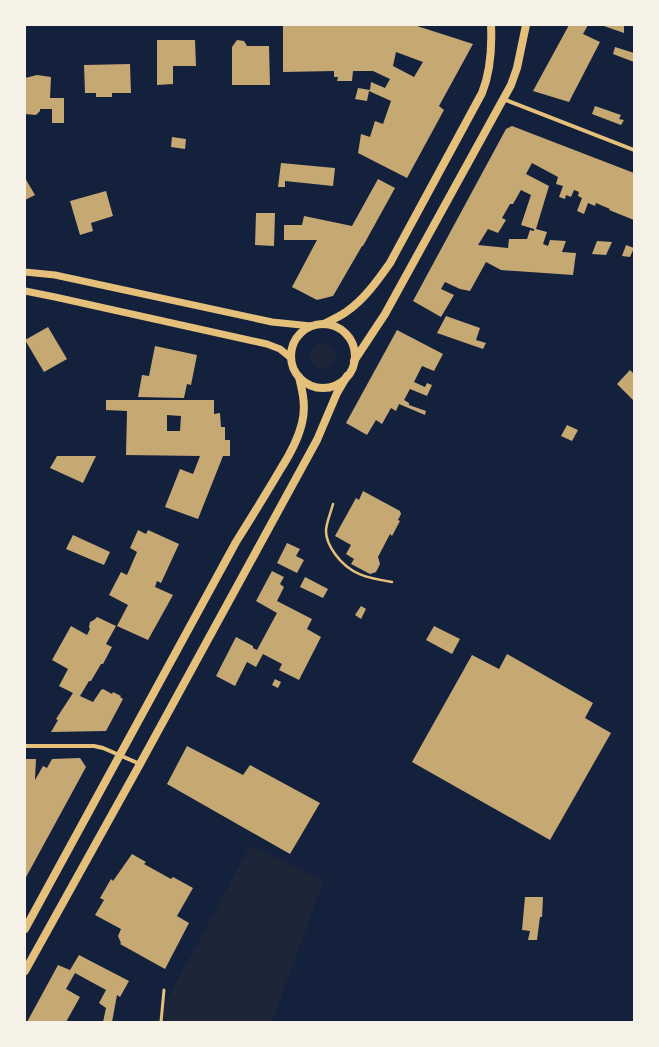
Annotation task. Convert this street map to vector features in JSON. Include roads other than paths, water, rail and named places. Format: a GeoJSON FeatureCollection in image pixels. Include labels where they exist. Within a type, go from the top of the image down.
{"type":"FeatureCollection","features":[{"type":"Feature","properties":{"kind":"main road"},"geometry":{"type":"LineString","coordinates":[[25,929],[236,542],[296,442],[302,422],[304,408],[299,377],[293,367],[291,358],[296,339],[301,333],[311,326],[324,324],[346,312],[357,303],[390,263],[482,94],[488,74],[491,25]]}},
{"type":"Feature","properties":{"kind":"main road"},"geometry":{"type":"LineString","coordinates":[[25,971],[317,440],[337,393],[354,362],[385,314],[511,85],[517,68],[526,25]]}},
{"type":"Feature","properties":{"kind":"main road"},"geometry":{"type":"LineString","coordinates":[[324,324],[336,327],[346,334],[354,349],[354,362]]}},
{"type":"Feature","properties":{"kind":"main road"},"geometry":{"type":"LineString","coordinates":[[299,377],[313,386],[325,387],[334,386],[347,376]]}},
{"type":"Feature","properties":{"kind":"street"},"geometry":{"type":"LineString","coordinates":[[503,99],[634,150]]}},
{"type":"Feature","properties":{"kind":"street"},"geometry":{"type":"LineString","coordinates":[[25,272],[55,275],[272,322],[311,326]]}},
{"type":"Feature","properties":{"kind":"street"},"geometry":{"type":"LineString","coordinates":[[25,292],[55,297],[267,344],[280,349],[291,358]]}},
{"type":"Feature","properties":{"kind":"street"},"geometry":{"type":"LineString","coordinates":[[25,746],[87,745],[103,748],[140,764]]}},
{"type":"Feature","properties":{"kind":"lane"},"geometry":{"type":"LineString","coordinates":[[161,1022],[164,990]]}}]}
